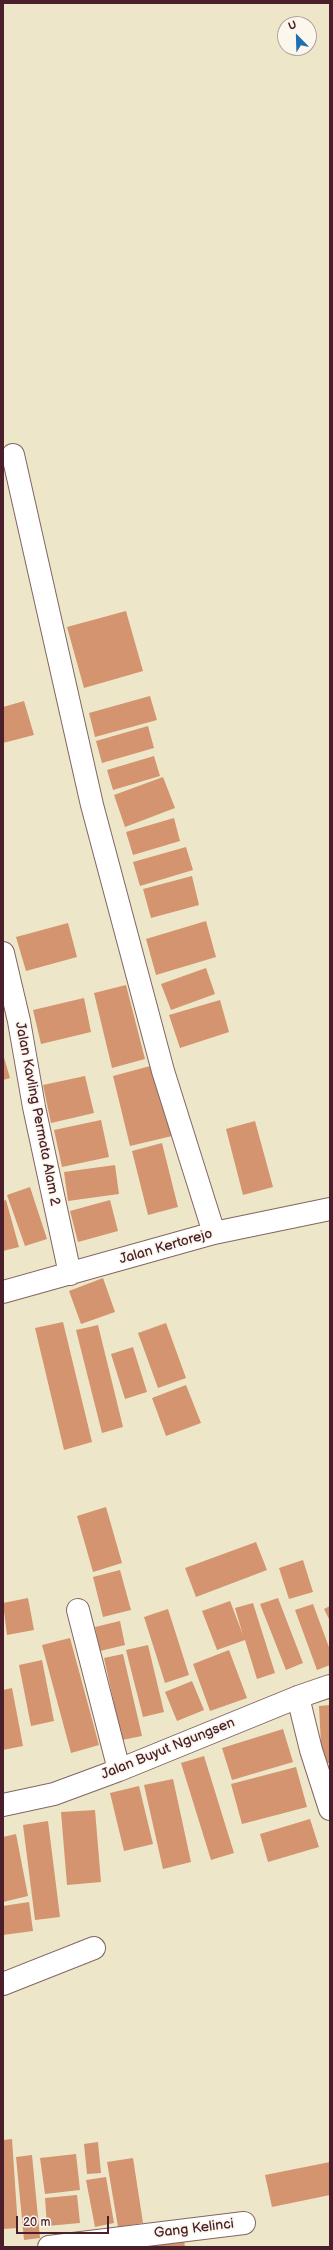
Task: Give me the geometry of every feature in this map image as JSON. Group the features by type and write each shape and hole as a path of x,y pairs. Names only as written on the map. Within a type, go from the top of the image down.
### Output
{"street":[{"path":"13,455 92,805 163,1071 214,1233"},
{"name":"Jalan Kavling Permata Alam 2","path":"3,953 19,1021 34,1107 70,1274"},
{"name":"Jalan Kertorejo","path":"3,1292 214,1233 330,1209"},
{"path":"78,1610 119,1770"},
{"name":"Jalan Buyut Ngungsen","path":"3,1805 54,1794 119,1770 298,1697 330,1686"},
{"path":"298,1697 311,1750 330,1809"},
{"path":"3,1984 94,1948"},
{"name":"Gang Kelinci","path":"49,2247 244,2223"}],"building":[{"path":"126,611 143,671 84,688 67,627"},
{"path":"150,696 157,720 95,737 89,713"},
{"path":"24,701 34,735 3,743 3,707"},
{"path":"148,726 154,748 102,763 96,741"},
{"path":"154,756 160,776 113,790 107,770"},
{"path":"163,777 175,808 125,827 114,795"},
{"path":"174,818 180,841 133,855 126,832"},
{"path":"186,847 193,870 140,886 133,862"},
{"path":"192,876 199,905 151,918 143,889"},
{"path":"206,921 216,957 156,975 146,939"},
{"path":"68,923 77,957 26,971 16,937"},
{"path":"206,968 215,994 171,1010 161,984"},
{"path":"126,985 145,1059 112,1068 94,993"},
{"path":"84,998 91,1032 41,1044 33,1010"},
{"path":"220,1000 229,1032 180,1048 169,1015"},
{"path":"3,1054 10,1078 3,1080"},
{"path":"154,1065 172,1136 130,1146 113,1076"},
{"path":"85,1076 94,1113 51,1123 43,1085"},
{"path":"101,1120 109,1157 62,1167 54,1130"},
{"path":"255,1121 273,1187 243,1195 226,1129"},
{"path":"162,1143 178,1207 148,1215 132,1151"},
{"path":"115,1165 119,1194 68,1201 64,1172"},
{"path":"30,1187 47,1239 25,1246 7,1195"},
{"path":"6,1200 19,1247 3,1251 3,1201"},
{"path":"110,1200 118,1231 78,1242 70,1211"},
{"path":"103,1278 115,1312 81,1324 69,1291"},
{"path":"63,1322 92,1442 64,1450 35,1328"},
{"path":"166,1323 186,1378 158,1388 138,1333"},
{"path":"98,1325 123,1427 102,1433 76,1330"},
{"path":"133,1347 147,1392 125,1399 111,1354"},
{"path":"186,1385 201,1423 166,1436 152,1398"},
{"path":"106,1507 122,1563 93,1572 77,1516"},
{"path":"256,1542 267,1570 196,1597 185,1568"},
{"path":"303,1560 313,1592 289,1599 279,1568"},
{"path":"120,1570 131,1610 103,1617 93,1577"},
{"path":"28,1598 34,1630 7,1635 3,1603"},
{"path":"278,1598 303,1663 286,1670 260,1604"},
{"path":"230,1601 243,1635 235,1608 253,1603 275,1673 257,1679 245,1640 217,1650 202,1611"},
{"path":"313,1604 330,1650 330,1665 317,1670 295,1610"},
{"path":"330,1606 330,1621 324,1609"},
{"path":"168,1609 189,1675 165,1683 144,1617"},
{"path":"120,1621 125,1645 100,1651 95,1627"},
{"path":"70,1638 99,1745 71,1753 42,1645"},
{"path":"148,1645 164,1712 143,1717 126,1650"},
{"path":"229,1650 247,1698 210,1711 193,1664"},
{"path":"123,1654 142,1736 122,1740 104,1658"},
{"path":"42,1660 54,1721 31,1726 19,1665"},
{"path":"192,1681 204,1710 177,1721 165,1692"},
{"path":"12,1688 23,1746 3,1750 3,1690"},
{"path":"330,1705 330,1763 322,1763 319,1706"},
{"path":"283,1729 293,1762 232,1780 222,1748"},
{"path":"204,1756 234,1853 211,1860 181,1763"},
{"path":"296,1767 307,1807 242,1824 231,1784"},
{"path":"173,1779 191,1862 163,1869 144,1785"},
{"path":"139,1786 153,1844 124,1851 110,1793"},
{"path":"95,1810 101,1882 67,1885 61,1812"},
{"path":"310,1819 319,1847 268,1862 260,1834"},
{"path":"48,1821 60,1917 35,1920 23,1825"},
{"path":"16,1834 28,1896 3,1902 3,1837"},
{"path":"29,1902 33,1931 3,1935 3,1906"},
{"path":"12,2139 18,2228 3,2229 3,2140"},
{"path":"98,2142 101,2173 87,2174 84,2144"},
{"path":"76,2154 80,2190 45,2194 40,2158"},
{"path":"32,2155 40,2238 24,2240 16,2157"},
{"path":"133,2158 143,2223 118,2227 107,2162"},
{"path":"330,2162 330,2195 272,2207 265,2175"},
{"path":"106,2177 114,2223 95,2227 86,2180"},
{"path":"77,2195 80,2223 47,2226 45,2198"},
{"path":"183,2234 185,2247 152,2247 151,2237"}]}
